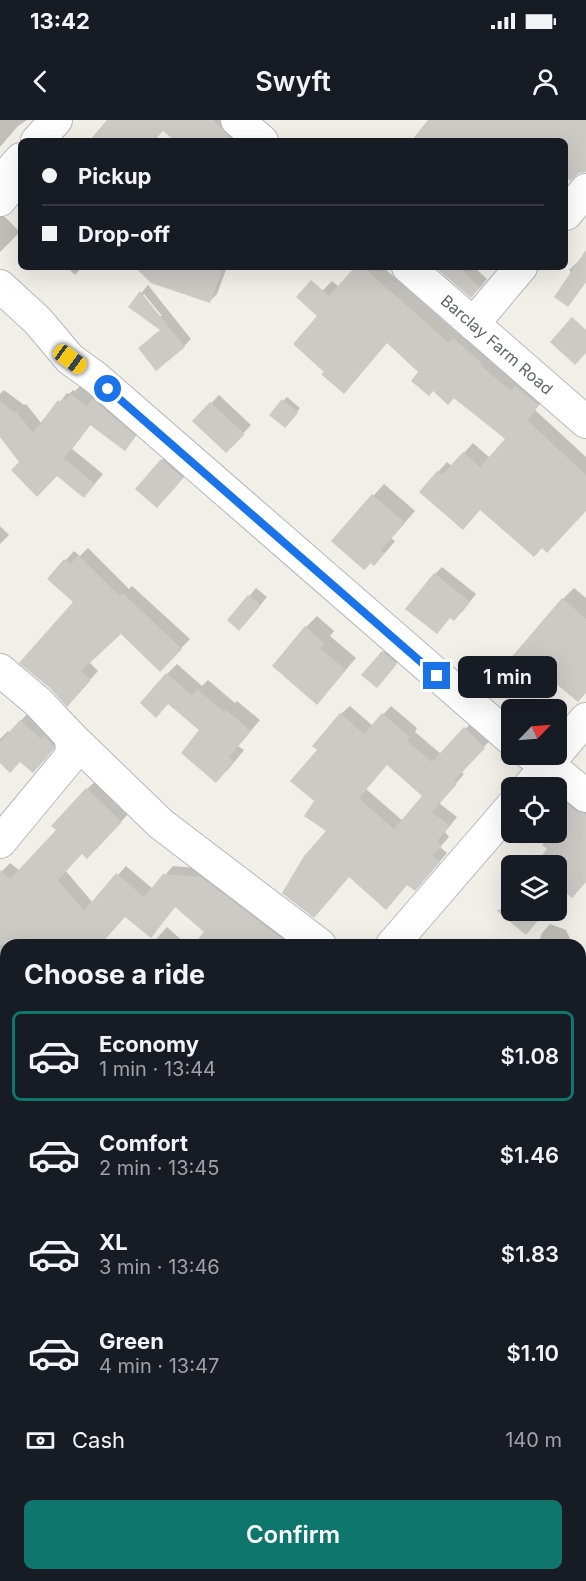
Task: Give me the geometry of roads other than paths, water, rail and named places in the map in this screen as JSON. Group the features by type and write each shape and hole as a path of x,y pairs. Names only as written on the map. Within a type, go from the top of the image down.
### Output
{"street":[{"path":"40,138 56,120"},
{"path":"237,120 258,138"},
{"path":"0,200 14,183 13,168 18,162"},
{"path":"568,212 586,190"},
{"name":"Barclay Farm Road","path":"411,270 586,422"},
{"path":"473,324 518,270"},
{"path":"5,302 38,321 70,359 95,376 149,426 501,730"},
{"path":"0,670 38,702 161,824 312,939"},
{"path":"567,738 586,719"},
{"path":"0,842 72,755 71,737"},
{"path":"556,765 586,796"},
{"path":"397,939 501,819"}]}
